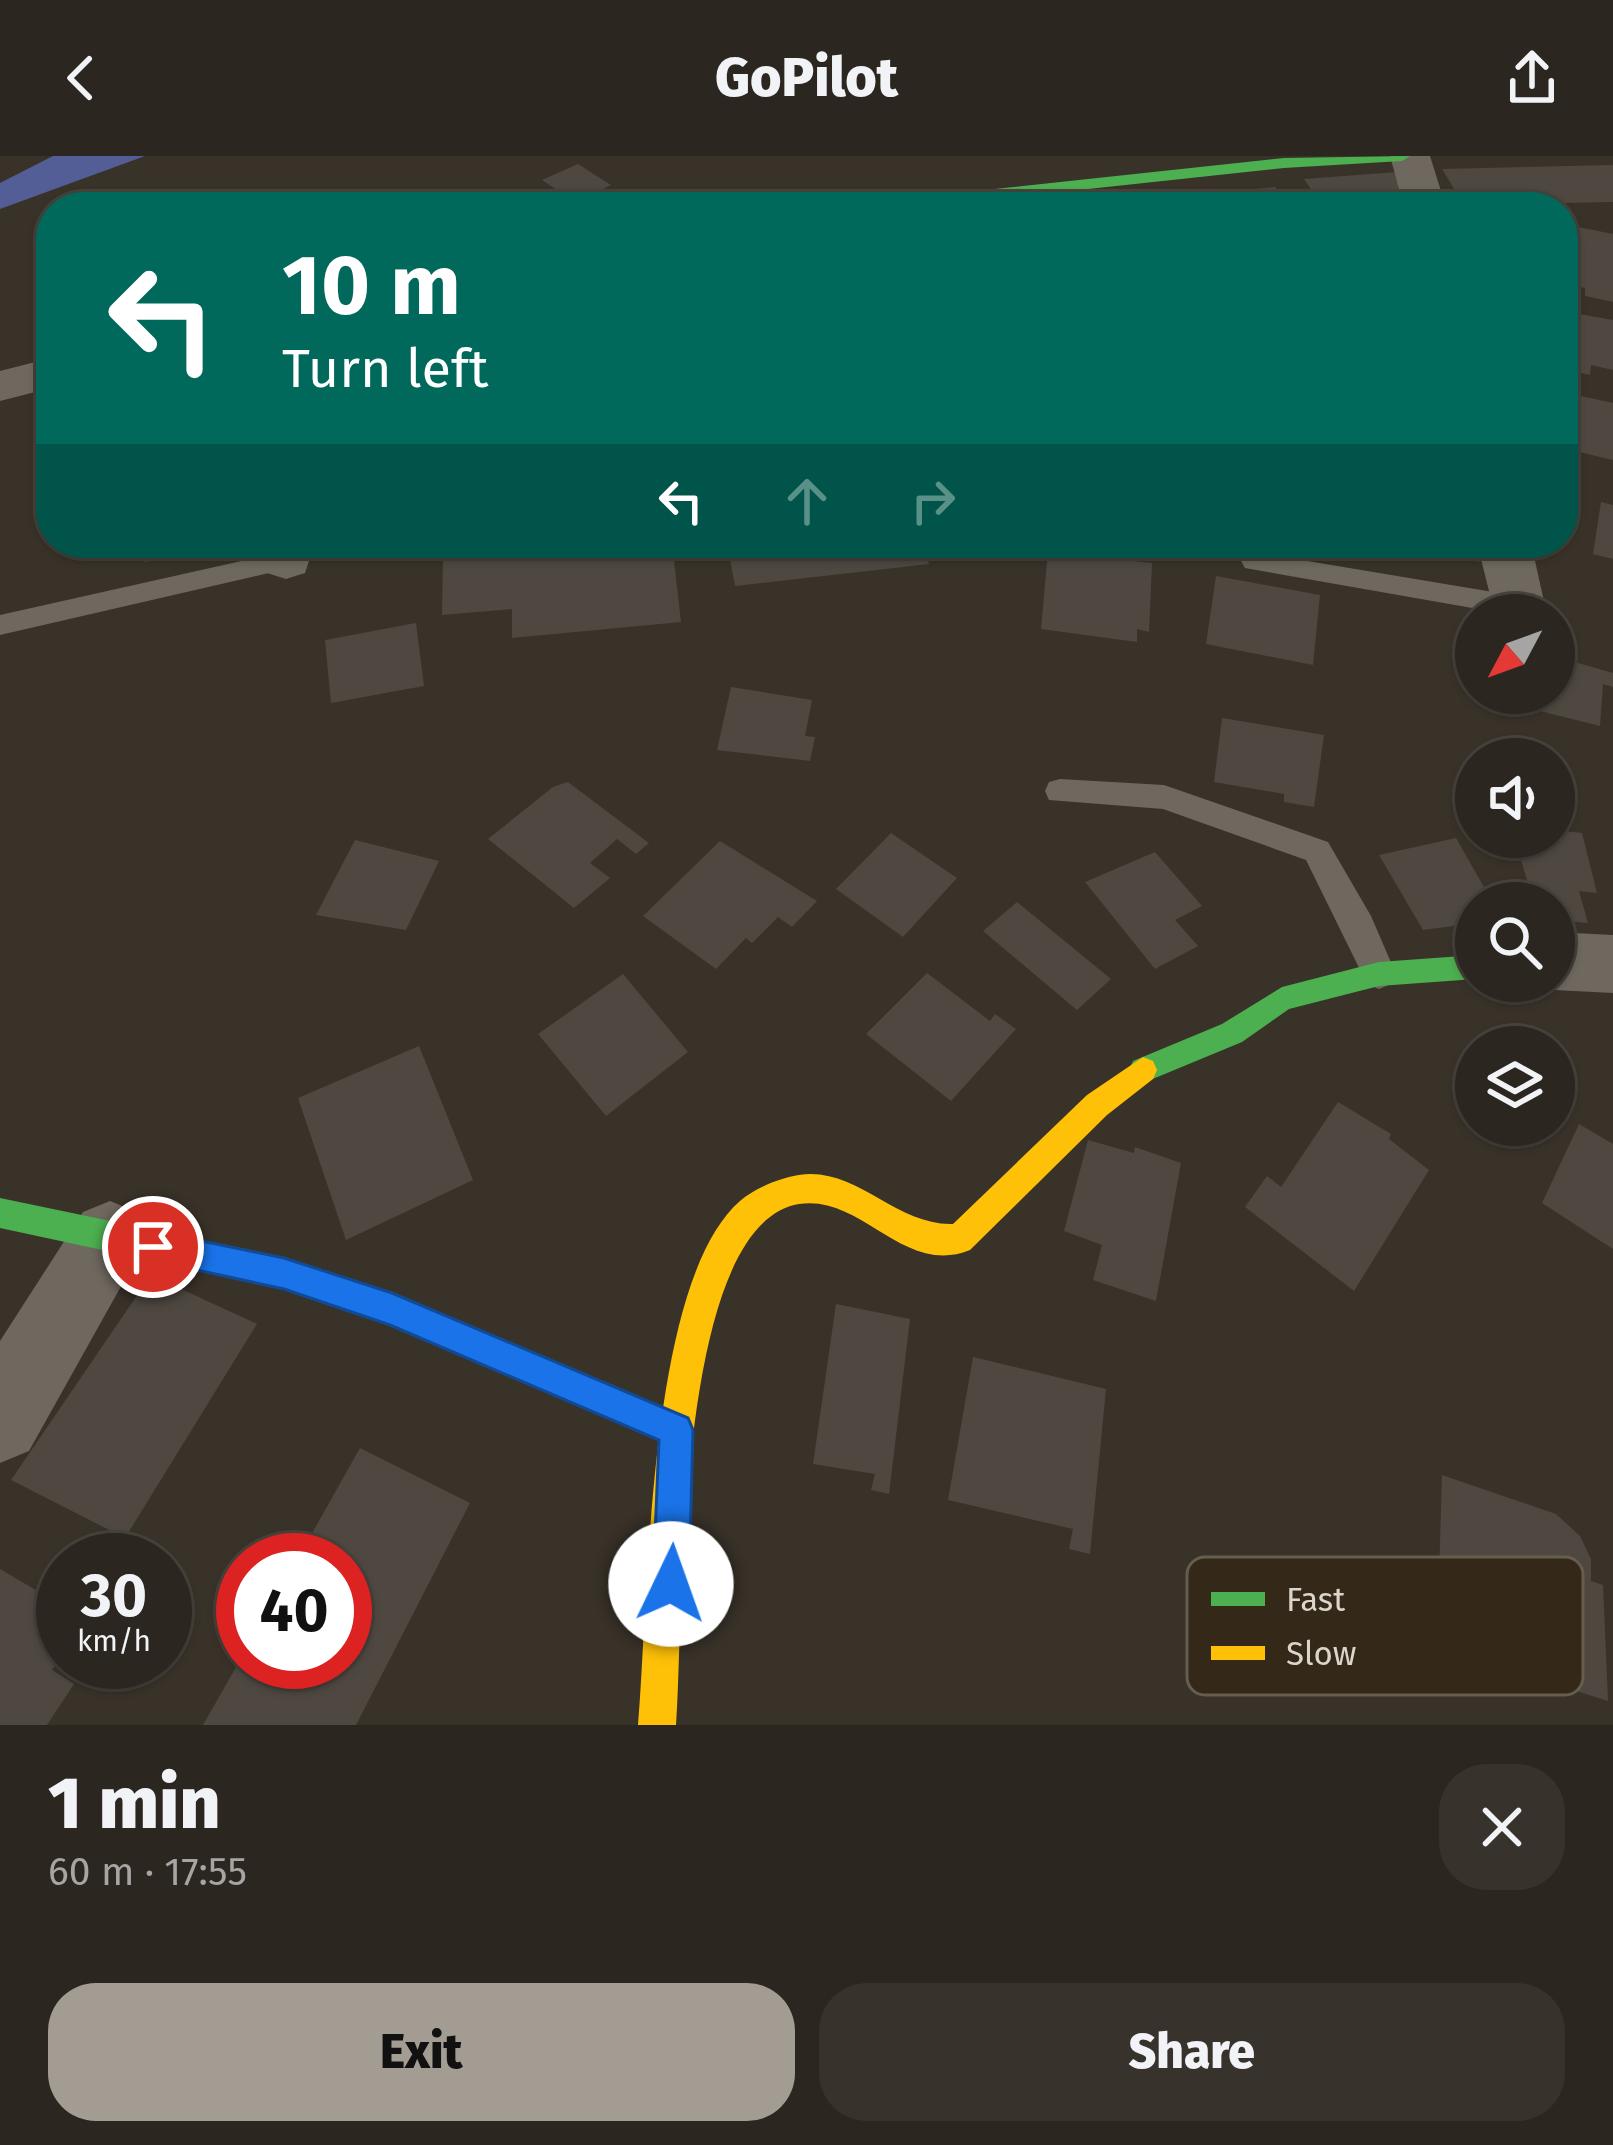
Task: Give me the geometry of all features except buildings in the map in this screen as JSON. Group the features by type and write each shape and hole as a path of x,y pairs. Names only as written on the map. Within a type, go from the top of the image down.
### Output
{"street":[{"path":"1017,192 1406,156 1419,192"},
{"path":"0,386 36,377"},
{"path":"1507,558 1515,594"},
{"path":"1575,962 1613,964"},
{"path":"657,1725 664,1691 674,1548 676,1430 699,1305 738,1222 768,1196 800,1188 840,1197 926,1239 959,1240 1097,1105 1143,1070 1177,1052 1232,1034 1282,999 1378,974 1455,968"},
{"path":"0,1213 284,1274 392,1310 676,1430"},
{"path":"0,1422 44,1340 110,1238"}],"lane":[{"path":"0,625 260,558"},
{"path":"1253,561 1455,595"},
{"path":"1060,791 1164,797 1317,851 1359,926 1378,974"}],"water":[{"path":"53,156 145,156 36,192 0,209 0,183"}],"traffic: fast":[{"path":"1014,192 1284,163 1402,156"},
{"path":"1143,1070 1232,1033 1282,999 1379,974 1455,969"},
{"path":"0,1213 284,1273 392,1309 676,1430"}],"traffic: slow":[{"path":"657,1725 683,1386 697,1319 718,1261 747,1215 777,1197 812,1188 845,1197 922,1238 959,1239 1097,1105 1143,1070"}],"route":[{"path":"153,1247 284,1274 392,1310 676,1430 671,1584"}]}
